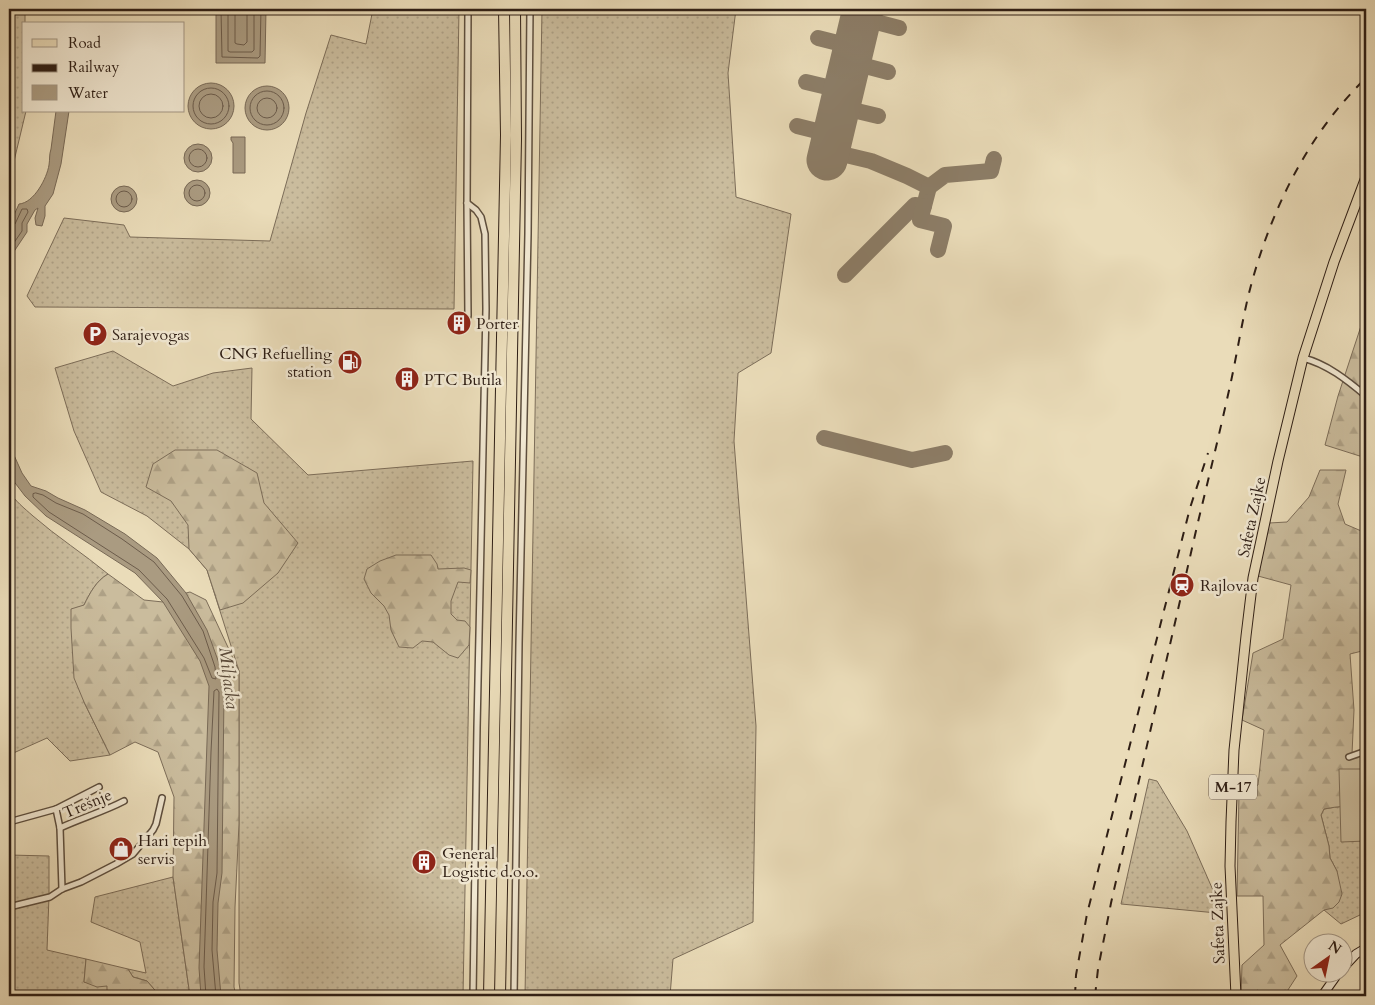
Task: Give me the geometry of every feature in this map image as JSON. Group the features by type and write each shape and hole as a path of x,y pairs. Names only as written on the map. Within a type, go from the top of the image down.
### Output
{"highway":[{"path":"489,996 506,135 504,9"},
{"path":"500,996 516,139 515,9"}],"main road":[{"name":"Safeta Zajke","path":"1236,996 1230,857 1234,750 1253,578 1266,512 1303,358 1334,262 1366,176"}],"street":[{"path":"468,9 468,316"},
{"path":"514,996 519,644 528,244 530,9"},
{"path":"467,203 476,210 483,224 485,234 486,300 473,996"},
{"path":"1303,358 1342,376 1366,396"},
{"path":"1349,757 1366,751"},
{"path":"56,809 98,787"},
{"path":"9,907 50,897 62,889 81,882 133,854 153,830 162,798"},
{"name":"Trešnje","path":"60,828 107,810 124,801"},
{"name":"Trešnje","path":"9,822 56,809 60,828 62,889"},
{"path":"1352,958 1366,948"},
{"path":"1322,996 1332,982"}],"green space":[{"path":"9,9 23,9 25,22 22,22 22,112 26,112 9,182"},
{"path":"373,9 459,9 454,309 35,307 27,296 64,218 124,225 130,237 270,241 306,113 331,35 366,44"},
{"path":"542,9 736,9 728,73 736,197 791,214 771,353 738,373 734,441 756,726 753,922 673,959 670,996 525,996"},
{"path":"1366,318 1366,458 1325,445 1338,396 1362,323"},
{"path":"113,351 173,386 213,373 252,368 251,419 308,475 473,461 463,996 241,996 239,983 239,671 207,570 189,549 147,516 101,492 74,431 55,368"},
{"path":"175,450 217,450 257,473 264,503 298,543 278,573 243,603 220,610 207,570 189,549 188,525 171,501 146,487 153,464"},
{"path":"1320,470 1346,470 1338,504 1345,524 1366,533 1366,591 1363,594 1366,599 1366,650 1350,654 1354,710 1352,754 1366,758 1366,804 1324,809 1321,815 1330,858 1337,871 1342,894 1339,902 1333,908 1324,910 1280,945 1297,976 1284,996 1241,996 1242,965 1264,945 1263,896 1237,896 1239,793 1258,785 1264,730 1242,720 1253,653 1283,639 1291,585 1258,576 1269,523 1287,522 1309,497"},
{"path":"9,491 42,524 108,574 97,584 84,605 84,702 110,755 70,761 47,738 9,755"},
{"path":"396,555 431,555 438,569 464,568 471,570 470,583 458,582 451,601 451,614 457,620 465,621 470,627 469,645 458,658 449,655 433,642 422,641 413,648 399,647 391,630 389,615 384,606 371,593 364,579 367,569 380,561"},
{"path":"108,574 144,600 163,602 174,596 190,592 206,600 239,671 239,824 234,987 236,996 190,996 173,877 174,797 158,752 135,742 110,755 74,678 71,609 84,605 97,584"},
{"path":"1339,769 1366,769 1366,841 1341,842"},
{"path":"1149,779 1157,781 1187,831 1216,897 1217,913 1121,904"},
{"path":"1366,804 1366,919 1362,914 1341,924 1324,910 1337,871 1330,858 1321,815 1324,809"},
{"path":"9,855 49,856 47,950 86,959 84,982 108,986 107,996 9,996"},
{"path":"173,877 190,996 160,996 147,981 133,977 128,969 146,973 140,942 91,922 95,897"},
{"path":"86,959 128,969 133,977 147,981 160,996 107,996 107,986 97,987 84,982"}],"water":[{"path":"216,9 266,9 265,63 216,63"},
{"path":"216,83 228,89 233,97 233,115 228,123 220,128 206,129 194,123 189,115 188,101 194,89 202,84"},
{"path":"267,86 279,90 285,96 289,108 285,120 279,126 267,130 255,126 249,120 245,108 249,96 255,90"},
{"path":"56,112 69,112 61,164 53,194 45,206 42,226 36,225 35,218 38,208 27,224 27,232 9,259 9,226 19,204 25,203 35,195 43,183 48,170"},
{"path":"231,137 245,137 245,173 233,173 233,143"},
{"path":"198,144 208,148 212,158 208,168 198,172 188,168 184,158 188,148"},
{"path":"197,180 206,184 210,193 206,202 197,206 188,202 184,193 188,184"},
{"path":"124,186 134,189 137,199 134,209 124,212 114,209 111,199 114,189"},
{"path":"9,444 22,473 31,486 46,491 85,510 125,534 157,558 186,593 207,630 220,666 224,691 222,873 218,903 217,950 221,996 201,996 199,968 209,686 200,661 163,602 135,573 46,516 25,496 9,475"}],"taxiway":[{"path":"861,18 899,28"},
{"path":"818,38 854,47"},
{"path":"850,62 888,72"},
{"path":"806,82 844,91"},
{"path":"840,107 878,116"},
{"path":"797,126 833,135"},
{"path":"829,151 871,161 929,187 924,206 915,205 845,275"},
{"path":"929,187 945,175 991,171 994,159"},
{"path":"924,206 920,220 944,226 938,250"},
{"path":"824,438 912,460 945,453"}],"runway":[{"path":"827,160 863,9"}],"railway":[{"path":"1095,996 1098,969 1111,903 1253,278 1272,223 1296,170 1328,122 1366,78"},
{"path":"1075,996 1076,975 1087,914 1190,508 1208,453"}],"place":[{"name":"Porter","path":"459,323"},
{"name":"Sarajevogas","path":"95,334"},
{"name":"CNG Refuelling station","path":"350,362"},
{"name":"PTC Butila","path":"407,379"},
{"name":"Rajlovac","path":"1182,585"},
{"name":"Hari tepih servis","path":"121,849"},
{"name":"General Logistic d.o.o.","path":"424,862"}],"water label":[{"name":"Miljacka","path":"229,678"}]}
